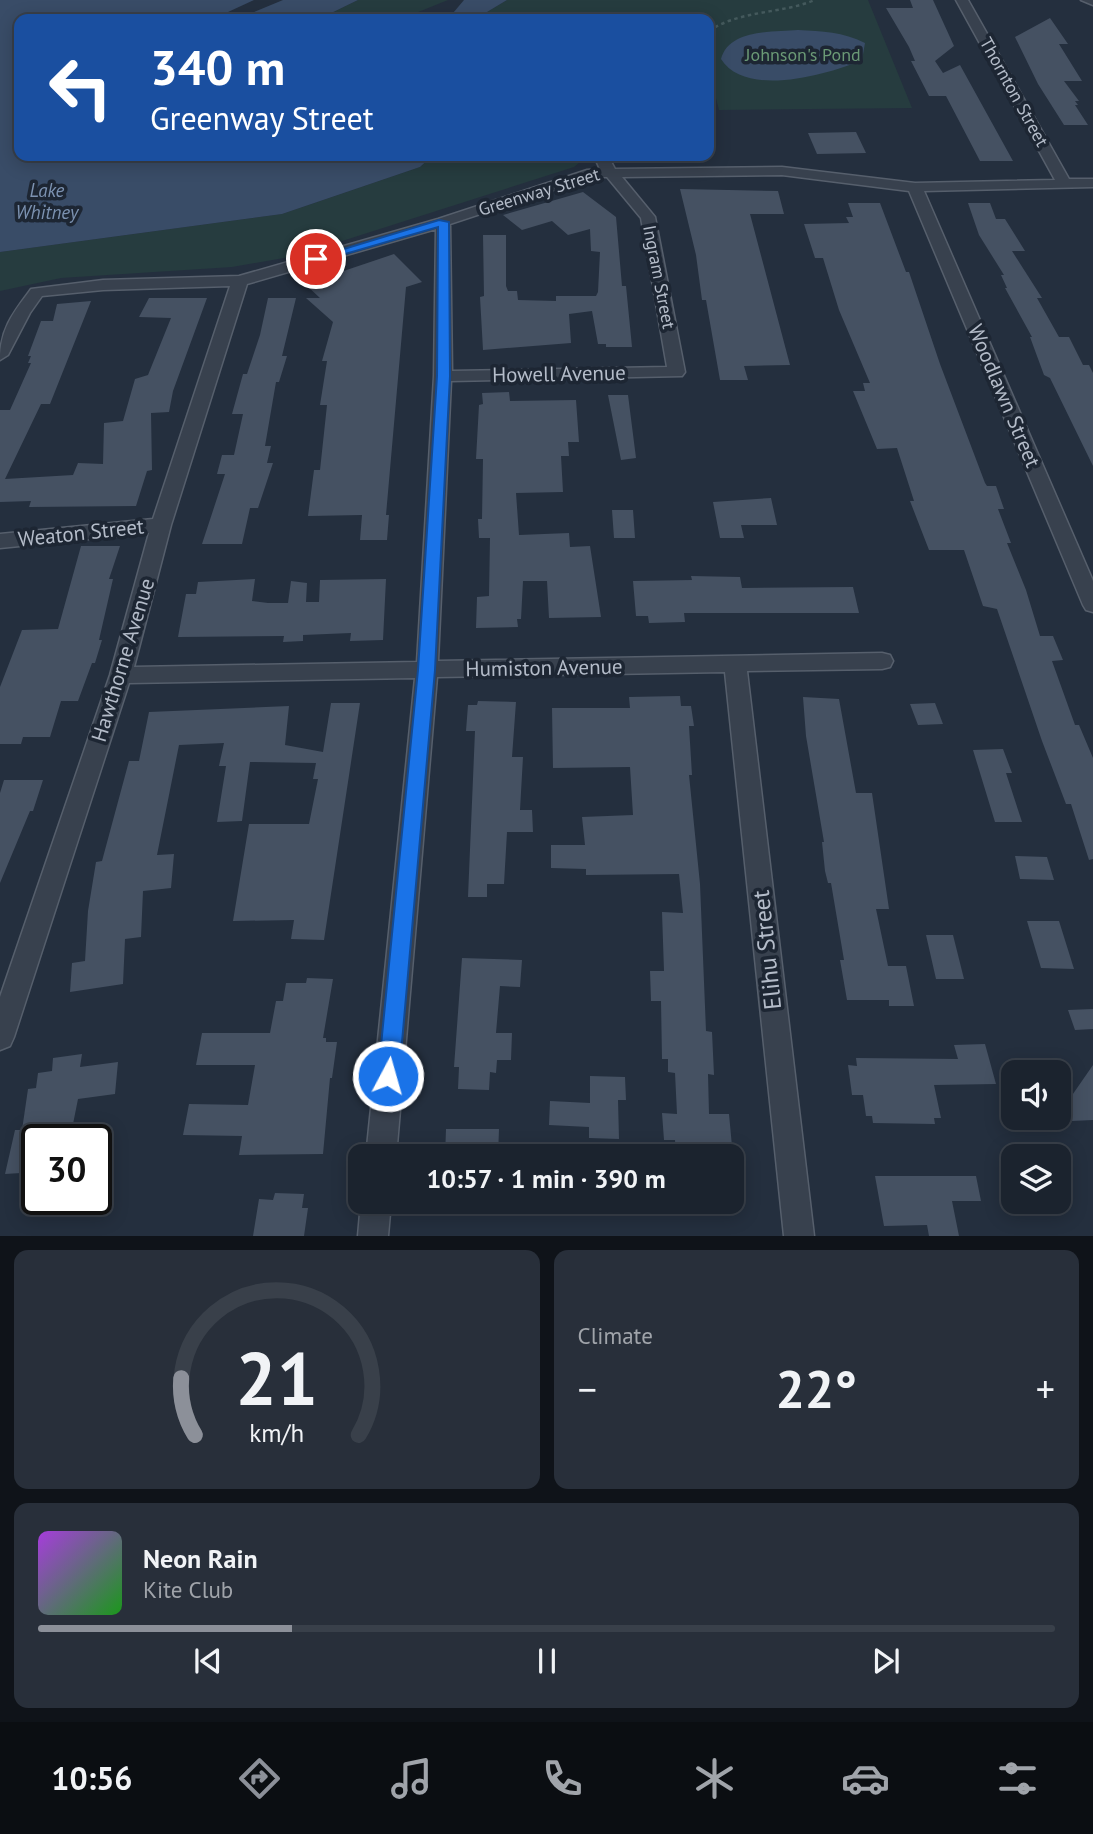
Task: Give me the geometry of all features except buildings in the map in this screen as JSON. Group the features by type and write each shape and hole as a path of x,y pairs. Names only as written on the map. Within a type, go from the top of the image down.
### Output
{"street":[{"name":"Thornton Street","path":"962,0 1065,184"},
{"path":"1087,0 1093,2"},
{"name":"Ingram Street","path":"604,161 648,217 676,372"},
{"name":"Greenway Street","path":"0,355 22,312 37,292 103,285 240,281 443,222 592,173 782,171 915,187 1093,183"},
{"name":"Woodlawn Street","path":"915,187 1093,605"},
{"path":"382,1144 427,670 443,376 443,222"},
{"name":"Hawthorne Avenue","path":"0,1037 121,675 161,526 240,281"},
{"name":"Howell Avenue","path":"443,376 676,372"},
{"name":"Weaton Street","path":"0,541 161,526"},
{"name":"Humiston Avenue","path":"121,675 882,661"},
{"name":"Elihu Street","path":"735,664 799,1236"},
{"path":"373,1236 375,1214"}],"path":[{"path":"714,29 724,21 779,11 815,0"}],"green space":[{"path":"358,0 448,0 413,14 329,14"},
{"name":"Johnson's Pond","path":"507,0 868,0 912,108 719,110 714,90 714,14 486,14"},
{"path":"427,161 581,161 574,167 295,256 232,267 61,278 0,291 0,252 282,214 420,167"}],"water":[{"name":"Lake Whitney","path":"0,0 254,0 228,12 241,14 14,14 14,161 427,161 420,167 282,214 0,252"},
{"name":"Lake Whitney","path":"283,0 358,0 329,14 249,14"},
{"path":"464,0 507,0 486,14 452,14"},
{"name":"Johnson's Pond","path":"798,30 840,34 857,39 865,43 862,60 808,77 767,80 748,78 733,71 721,59 726,49 742,37 764,32"}],"route":[{"path":"316,259 443,222 443,376 427,670 388,1076"}]}
